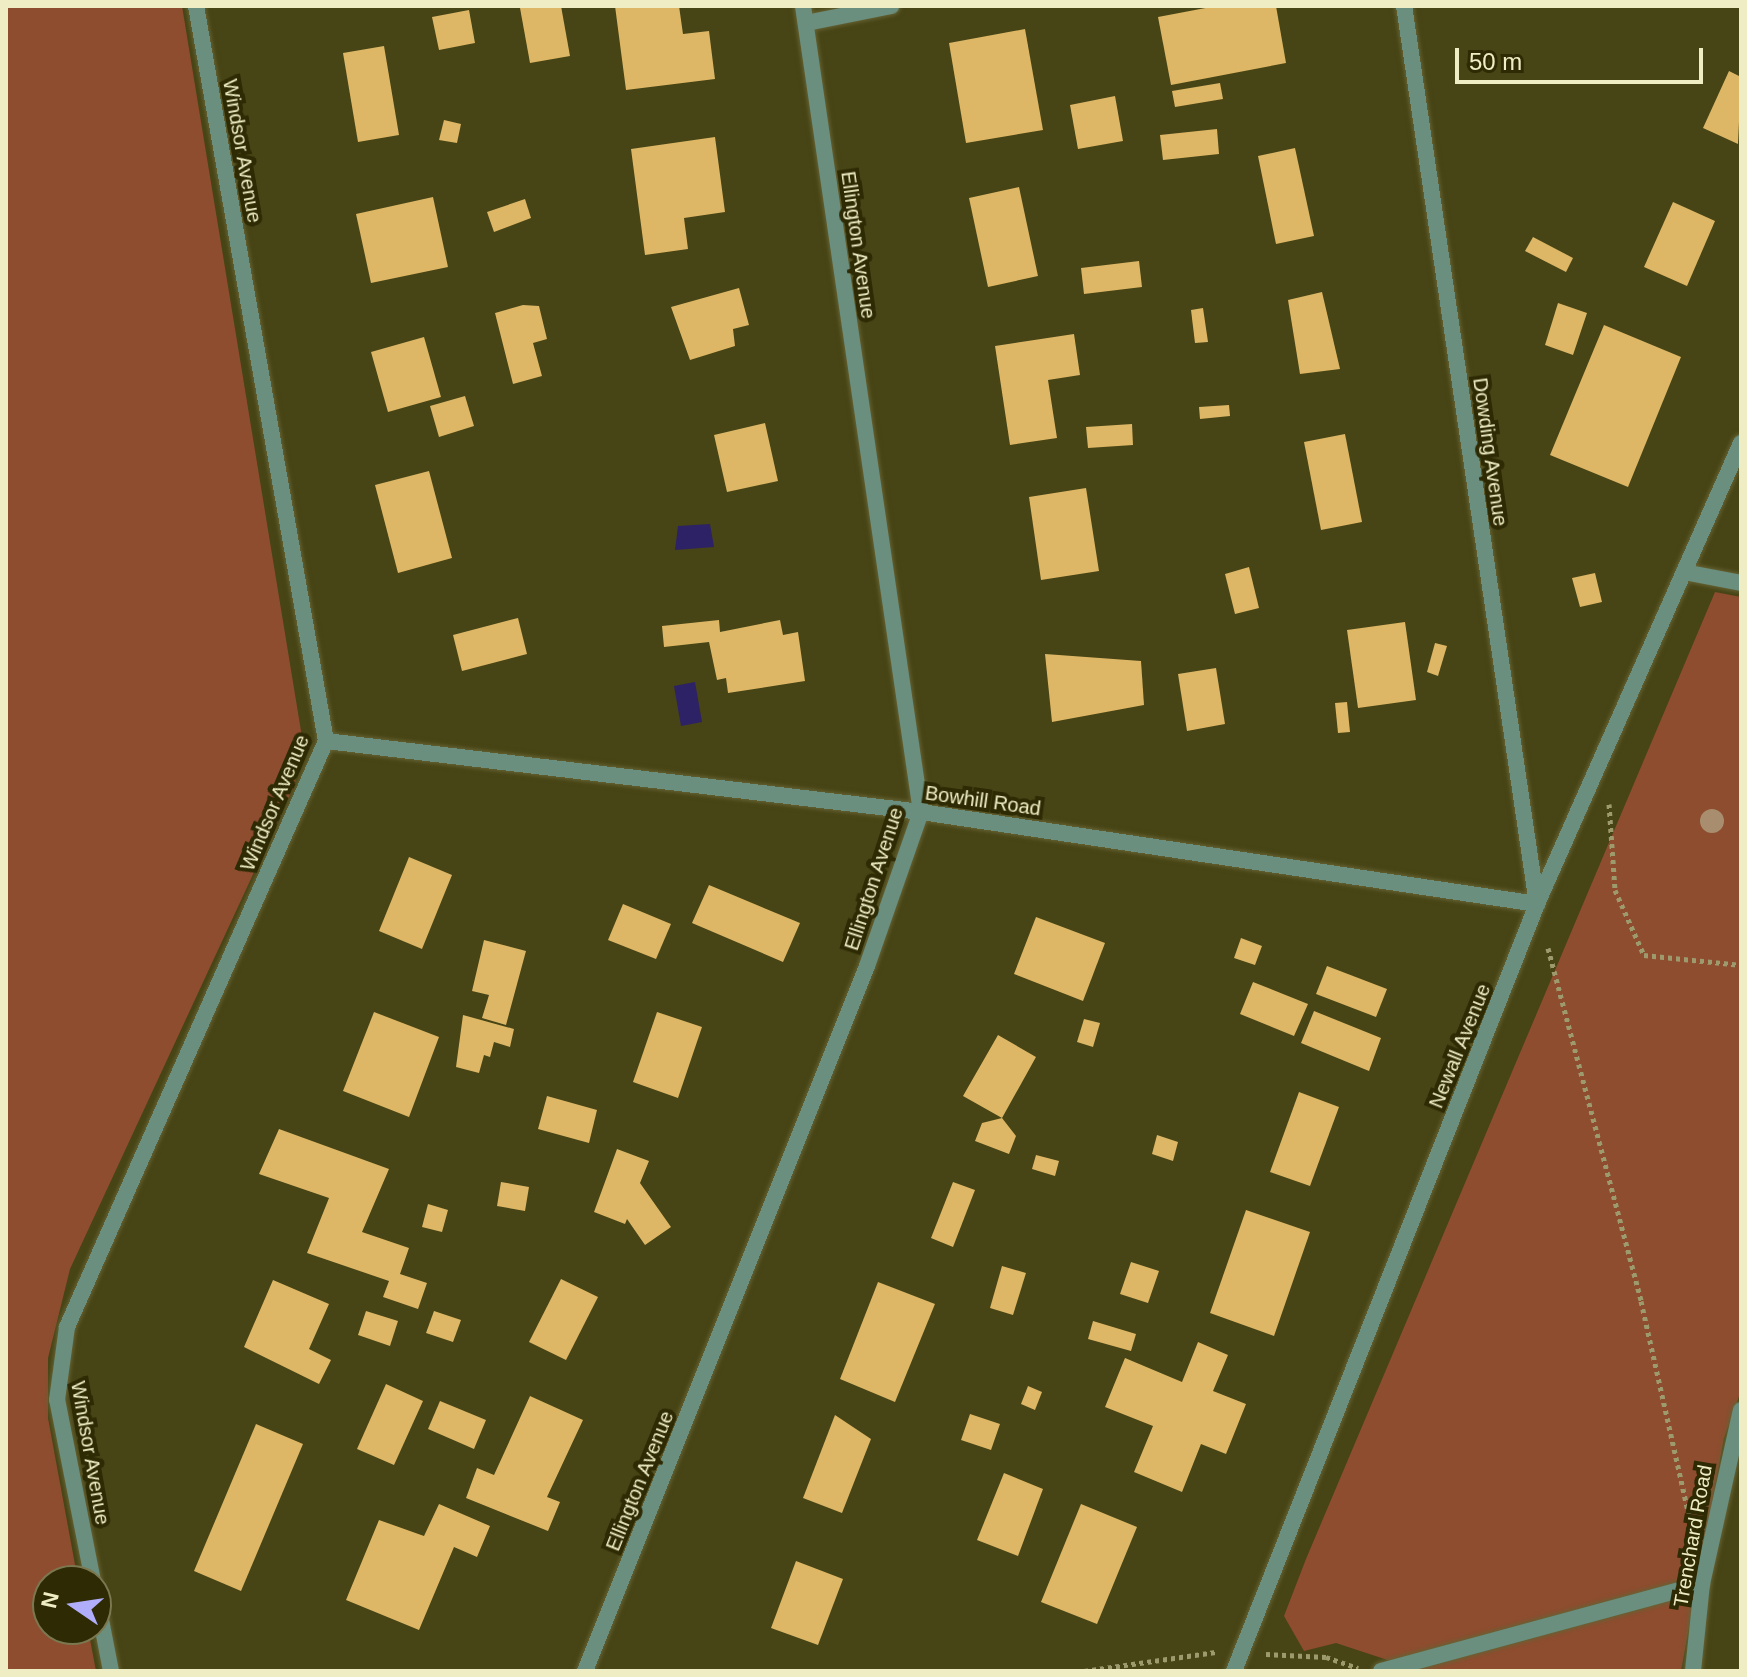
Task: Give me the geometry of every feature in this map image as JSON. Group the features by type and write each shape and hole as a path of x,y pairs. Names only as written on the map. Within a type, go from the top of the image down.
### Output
{"street":[{"name":"Windsor Avenue","path":"90,1565 57,1400 67,1327 326,741 196,6"},
{"path":"804,14 891,6"},
{"name":"Dowding Avenue","path":"1404,6 1537,904"},
{"name":"Ellington Avenue","path":"585,1671 867,966 921,812 804,14"},
{"name":"Newall Avenue","path":"1234,1671 1537,904 1741,443"},
{"path":"1684,572 1741,583"},
{"name":"Bowhill Road","path":"326,741 921,812 1537,904"},
{"name":"Trenchard Road","path":"1693,1671 1702,1584 1741,1410"},
{"path":"1381,1671 1702,1584"},
{"path":"106,1645 111,1671"}],"path":[{"path":"1608,798 1615,890 1644,955 1741,965"},
{"path":"1537,904 1641,1301 1689,1534"}],"shaded area":[{"path":"6,6 182,6 302,737 295,784 70,1269 48,1358 48,1418 75,1565 32,1565 32,1645 91,1645 96,1671 6,1671"},
{"path":"710,524 714,547 675,550 678,526"},
{"path":"1715,592 1741,597 1741,1391 1724,1438 1681,1671 1421,1671 1336,1643 1304,1651 1284,1616 1306,1559"},
{"path":"695,682 702,722 681,726 674,686"}],"building":[{"path":"561,6 570,56 530,63 520,8"},
{"path":"615,6 679,6 683,34 709,31 715,79 626,90"},
{"path":"1216,6 1276,6 1286,63 1171,85 1158,17"},
{"path":"469,10 475,43 439,50 432,17"},
{"path":"1025,29 1043,130 966,143 949,43"},
{"path":"384,46 399,135 358,142 343,53"},
{"path":"1729,71 1741,77 1738,144 1703,128"},
{"path":"1220,83 1223,99 1175,107 1172,91"},
{"path":"1115,96 1123,141 1078,149 1070,105"},
{"path":"444,120 461,124 457,143 439,140"},
{"path":"1217,129 1219,154 1163,160 1160,135"},
{"path":"715,137 725,212 684,218 688,249 645,255 631,149"},
{"path":"1295,148 1314,236 1276,244 1258,156"},
{"path":"1019,187 1038,276 988,287 969,198"},
{"path":"433,197 448,267 371,283 356,214"},
{"path":"525,199 531,218 494,232 487,212"},
{"path":"1673,202 1715,221 1687,286 1644,267"},
{"path":"1533,237 1573,258 1566,272 1525,251"},
{"path":"1139,261 1142,287 1084,294 1081,268"},
{"path":"739,288 749,325 733,329 735,346 690,360 671,307"},
{"path":"1322,292 1340,369 1300,374 1288,300"},
{"path":"1558,303 1587,313 1573,355 1545,345"},
{"path":"523,305 539,306 547,339 533,343 542,376 513,384 495,313"},
{"path":"1203,308 1208,342 1195,343 1191,310"},
{"path":"1604,325 1681,357 1628,487 1550,455"},
{"path":"1074,334 1080,375 1048,380 1057,438 1010,445 995,346"},
{"path":"424,337 441,397 388,412 371,352"},
{"path":"465,396 474,426 439,437 430,406"},
{"path":"1229,405 1230,416 1200,419 1199,407"},
{"path":"765,423 778,481 727,492 714,435"},
{"path":"1132,424 1133,445 1088,448 1086,427"},
{"path":"1345,434 1362,522 1321,530 1304,442"},
{"path":"429,471 452,558 398,573 375,485"},
{"path":"1086,488 1099,571 1041,580 1029,497"},
{"path":"1249,567 1259,608 1235,614 1225,574"},
{"path":"1595,573 1602,602 1580,607 1572,578"},
{"path":"518,618 527,654 462,671 453,635"},
{"path":"719,620 720,632 780,620 783,635 798,632 805,681 728,693 726,678 717,680 709,642 664,647 662,626"},
{"path":"1405,622 1416,700 1358,708 1347,630"},
{"path":"1435,643 1447,646 1438,676 1427,672"},
{"path":"1045,654 1141,661 1144,705 1052,722"},
{"path":"1216,668 1225,724 1187,731 1178,674"},
{"path":"1347,702 1350,732 1338,733 1335,703"},
{"path":"409,857 452,875 422,949 379,931"},
{"path":"709,885 800,923 783,962 692,923"},
{"path":"623,904 671,924 656,959 608,940"},
{"path":"1036,917 1105,943 1083,1001 1014,974"},
{"path":"1241,938 1262,946 1255,965 1234,958"},
{"path":"484,940 526,951 506,1025 482,1018 489,995 472,991"},
{"path":"1327,966 1387,989 1376,1017 1316,994"},
{"path":"1253,982 1308,1004 1294,1036 1240,1014"},
{"path":"1314,1011 1381,1038 1369,1071 1301,1043"},
{"path":"374,1012 439,1037 409,1117 343,1091"},
{"path":"657,1012 702,1027 678,1098 633,1082"},
{"path":"463,1015 514,1029 510,1047 494,1042 490,1057 484,1055 479,1073 456,1067"},
{"path":"1084,1019 1100,1023 1093,1047 1077,1042"},
{"path":"998,1035 1036,1057 1002,1118 963,1096"},
{"path":"1299,1092 1339,1107 1310,1186 1270,1172"},
{"path":"547,1096 597,1110 589,1143 538,1129"},
{"path":"1002,1118 1016,1136 1009,1154 975,1141 982,1123"},
{"path":"279,1129 389,1169 362,1232 409,1248 400,1274 427,1283 418,1309 383,1297 389,1281 307,1253 329,1198 259,1174"},
{"path":"1157,1135 1178,1142 1173,1161 1152,1154"},
{"path":"617,1149 649,1161 640,1183 671,1227 645,1245 627,1219 625,1224 594,1212"},
{"path":"1036,1155 1059,1161 1055,1176 1032,1169"},
{"path":"501,1182 529,1187 525,1211 497,1206"},
{"path":"953,1182 975,1190 953,1247 931,1238"},
{"path":"428,1204 448,1210 442,1232 422,1227"},
{"path":"1246,1210 1310,1232 1274,1336 1210,1313"},
{"path":"1131,1262 1159,1271 1148,1303 1120,1294"},
{"path":"1002,1266 1026,1273 1013,1315 990,1308"},
{"path":"561,1279 598,1297 566,1360 529,1342"},
{"path":"273,1280 329,1304 309,1349 331,1360 319,1384 244,1347"},
{"path":"878,1282 935,1304 895,1402 840,1379"},
{"path":"366,1311 398,1321 390,1346 358,1335"},
{"path":"434,1311 461,1320 453,1342 426,1333"},
{"path":"1093,1321 1136,1334 1131,1351 1088,1339"},
{"path":"1198,1342 1228,1355 1213,1391 1246,1404 1226,1454 1201,1444 1182,1492 1134,1472 1153,1426 1105,1407 1125,1358 1182,1382"},
{"path":"386,1384 423,1401 394,1465 357,1449"},
{"path":"1028,1386 1042,1392 1035,1410 1021,1404"},
{"path":"530,1396 583,1420 547,1497 560,1502 548,1531 466,1498 477,1468 494,1475"},
{"path":"440,1401 486,1420 474,1449 428,1429"},
{"path":"970,1414 1000,1424 991,1450 961,1440"},
{"path":"835,1415 871,1439 842,1513 803,1498"},
{"path":"256,1424 303,1444 241,1591 194,1571"},
{"path":"1004,1473 1043,1489 1018,1556 977,1540"},
{"path":"439,1504 490,1526 477,1557 454,1547 419,1630 346,1600 379,1520 424,1536"},
{"path":"1081,1504 1137,1527 1097,1624 1041,1602"},
{"path":"796,1561 843,1579 818,1645 771,1628"}]}
